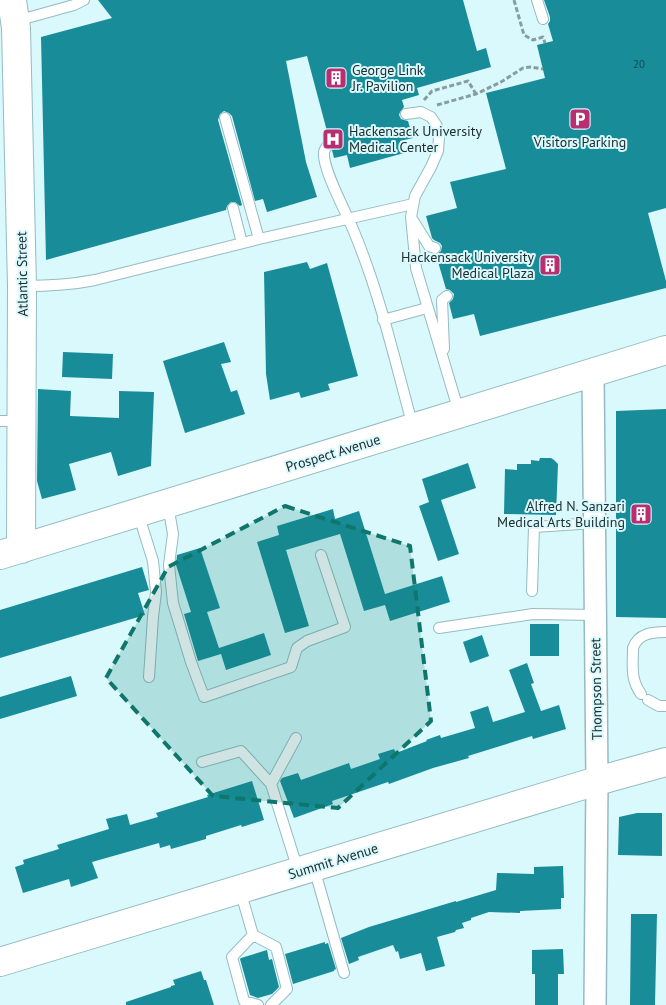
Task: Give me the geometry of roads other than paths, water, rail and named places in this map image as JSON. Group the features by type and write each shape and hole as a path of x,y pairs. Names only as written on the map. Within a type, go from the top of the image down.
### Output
{"street":[{"name":"Atlantic Street","path":"11,552 11,421 22,286 16,28 13,11"},
{"name":"Prospect Avenue","path":"11,552 593,372 662,355"},
{"name":"Thompson Street","path":"593,372 597,781 595,1005"},
{"name":"Summit Avenue","path":"0,962 597,781 666,762"}],"lane":[{"path":"13,11 60,4 74,5 84,0"},
{"path":"537,0 542,19"},
{"path":"406,114 421,112 431,117 437,126 440,137 438,152 415,196 410,217 416,268 460,414"},
{"path":"225,118 259,239"},
{"path":"330,142 324,150 324,159 359,243 372,280 413,428"},
{"path":"22,286 54,286 81,283 242,243 413,204"},
{"path":"233,208 242,243"},
{"path":"410,217 428,246 435,248"},
{"path":"445,365 442,300 447,296"},
{"path":"383,320 427,308"},
{"path":"168,504 173,534 169,565 173,604 204,697 291,668 297,648 306,641 345,627 321,555"},
{"path":"138,513 153,561 156,592 149,677"},
{"path":"532,592 534,527 595,523"},
{"path":"440,628 533,614 596,615"},
{"path":"666,632 648,634 638,639 634,643 633,648 633,677 635,683 644,697 659,706 666,706"},
{"path":"271,784 296,738"},
{"path":"202,762 241,751 271,784 306,869 344,973"},
{"path":"240,889 253,935 276,947 288,990 271,1005"},
{"path":"253,935 232,957 244,1001 258,1005"}],"place":[{"name":"George Link Jr. Pavilion","path":"336,78"},
{"name":"Visitors Parking","path":"580,119"},
{"name":"Hackensack University Medical Center","path":"333,139"},
{"name":"Hackensack University Medical Plaza","path":"550,265"},
{"name":"Alfred N. Sanzari Medical Arts Building","path":"641,514"}]}
